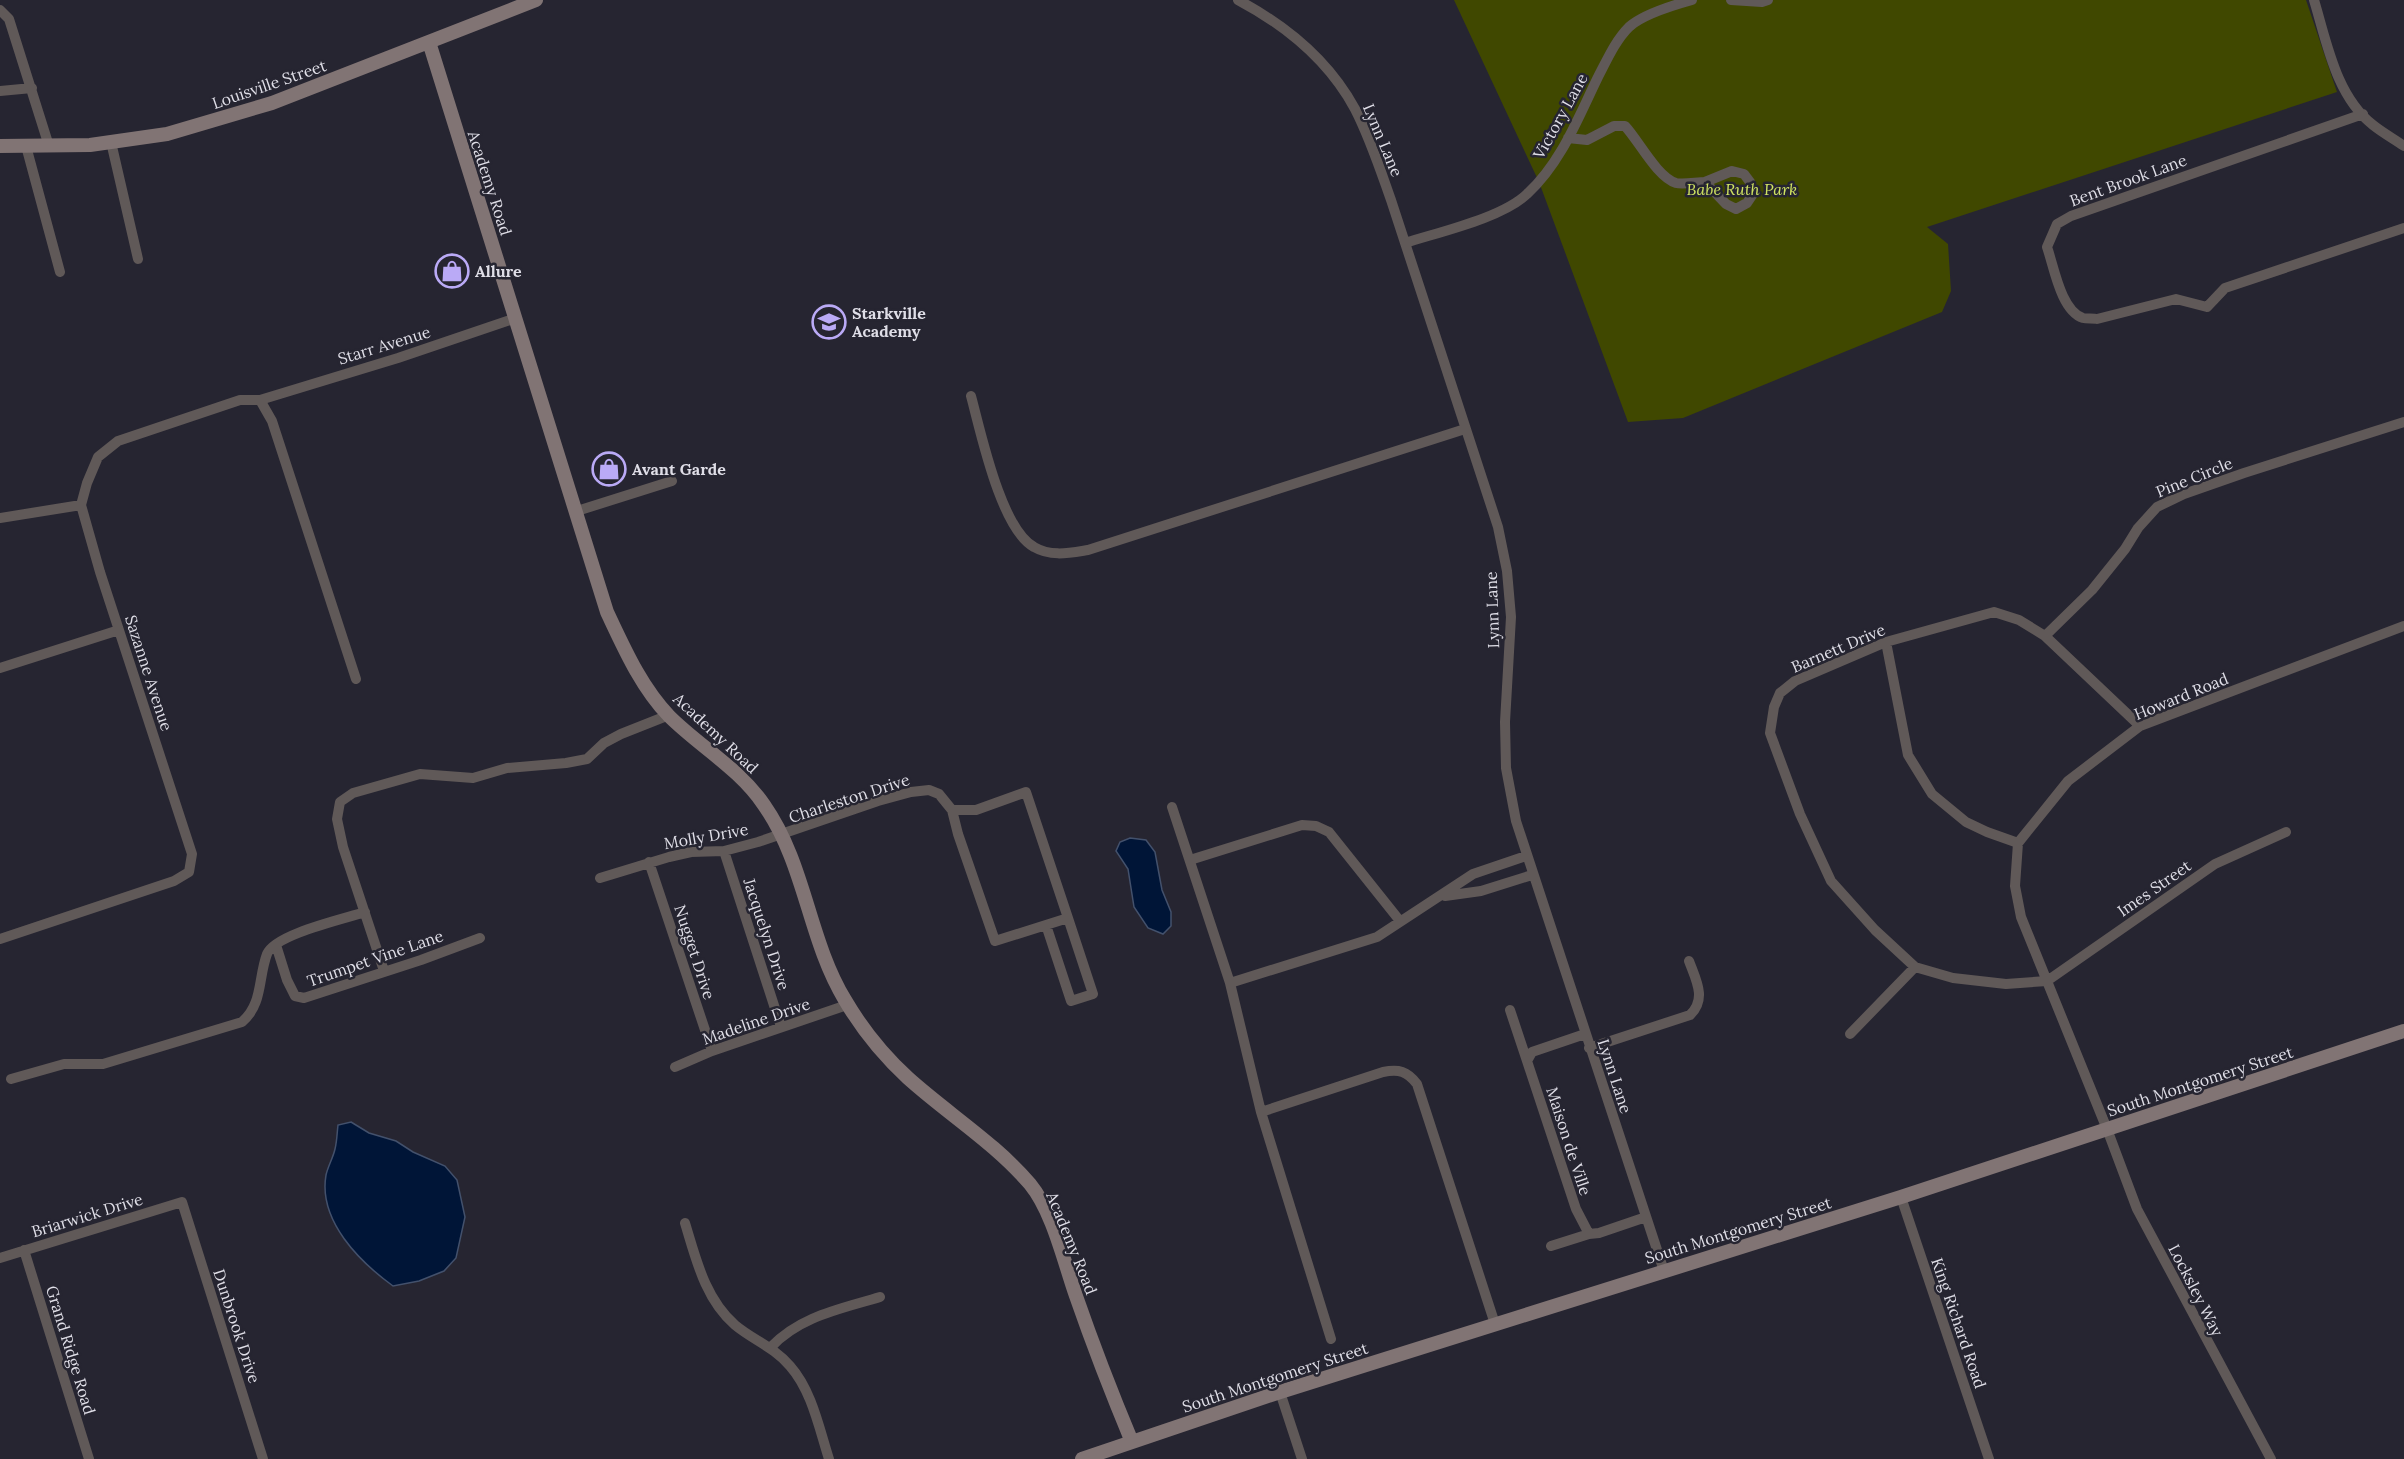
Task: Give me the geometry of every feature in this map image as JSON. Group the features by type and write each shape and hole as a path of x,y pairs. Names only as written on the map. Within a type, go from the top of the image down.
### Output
{"street":[{"name":"Louisville Street","path":"0,146 90,145 167,134 272,103 536,0"},
{"name":"Lynn Lane","path":"1238,0 1262,13 1295,36 1327,70 1354,108 1374,150 1498,527 1507,570 1510,617 1505,722 1506,768 1516,821 1664,1271"},
{"name":"Victory Lane","path":"1405,243 1502,210 1526,196 1545,174 1568,138 1617,42 1631,25 1670,6 1692,0"},
{"path":"1731,0 1755,2 1768,0"},
{"path":"2314,0 2338,79 2349,99 2371,124 2404,146"},
{"path":"0,10 9,19 49,146"},
{"name":"Academy Road","path":"429,42 607,612 646,688 669,716 725,762 756,793 783,835 798,873 820,946 847,1005 874,1044 914,1083 1004,1158 1031,1186 1046,1213 1132,1442"},
{"path":"0,91 32,88"},
{"name":"Bent Brook Lane","path":"2362,114 2198,170 2071,216 2057,224 2047,247 2064,298 2072,312 2084,318 2097,318 2176,299 2207,307 2225,288 2404,228"},
{"path":"1568,138 1587,140 1614,126 1625,126 1658,169 1676,183 1705,182"},
{"path":"111,142 138,259"},
{"path":"26,146 60,272"},
{"name":"Starr Avenue","path":"260,400 398,358 516,318"},
{"path":"971,396 1001,499 1011,522 1023,540 1035,549 1053,554 1088,550 1465,429"},
{"path":"0,518 81,505 98,457 118,441 240,400 260,400 272,421 356,679"},
{"name":"Pine Circle","path":"2045,636 2092,590 2125,549 2138,528 2157,507 2184,494 2244,472 2404,422"},
{"path":"577,511 672,481"},
{"name":"Sazanne Avenue","path":"0,939 174,881 189,872 192,855 81,505"},
{"name":"Barnett Drive","path":"2047,981 2006,984 1953,978 1915,967 1875,930 1831,881 1800,814 1770,734 1774,707 1780,693 1796,681 1886,642 1994,612 2019,620 2045,636 2140,726"},
{"name":"Howard Road","path":"2018,843 2068,782 2140,726 2404,626"},
{"path":"0,668 119,630"},
{"path":"1886,642 1908,755 1932,794 1966,822 2018,843 2015,886 2021,917 2107,1129"},
{"path":"384,971 343,847 337,819 340,802 352,793 420,774 473,778 507,768 587,759 604,743 621,734 669,716"},
{"name":"Charleston Drive","path":"783,835 910,792 929,790 939,794 952,810"},
{"path":"1046,925 1071,1001 1093,994 1068,918 1026,792 976,810 952,810 995,941 1068,918"},
{"path":"1172,807 1230,983 1262,1112 1331,1339"},
{"path":"1190,860 1302,825 1316,826 1329,832 1400,921"},
{"name":"Imes Street","path":"2047,981 2215,864 2286,832"},
{"name":"Molly Drive","path":"600,878 649,862 691,852 724,851 783,835"},
{"name":"Jacquelyn Drive","path":"724,851 781,1027"},
{"path":"1230,983 1377,937 1442,897 1473,874 1526,856"},
{"name":"Nugget Drive","path":"649,862 712,1052"},
{"path":"1442,897 1481,891 1532,875"},
{"path":"11,1079 64,1064 103,1064 242,1023 251,1014 261,988 268,952 284,938 365,912"},
{"name":"Trumpet Vine Lane","path":"276,945 287,980 295,996 304,998 480,938"},
{"path":"1589,1048 1690,1015 1701,998 1689,961"},
{"path":"1850,1034 1915,967"},
{"name":"Madeline Drive","path":"675,1067 847,1005"},
{"name":"Maison de Ville","path":"1510,1010 1576,1209 1588,1234"},
{"name":"South Montgomery Street","path":"1082,1459 1280,1392 1901,1197 2404,1032"},
{"path":"1527,1061 1532,1052 1585,1034"},
{"path":"1262,1112 1383,1072 1398,1070 1409,1075 1417,1084 1495,1324"},
{"name":"Locksley Way","path":"2107,1129 2137,1209 2271,1459"},
{"name":"King Richard Road","path":"1901,1197 1989,1459"},
{"name":"Briarwick Drive","path":"0,1258 182,1202"},
{"name":"Dunbrook Drive","path":"182,1202 263,1459"},
{"path":"1551,1246 1646,1217"},
{"path":"685,1223 702,1276 717,1305 736,1325 771,1347 791,1367 806,1391 829,1459"},
{"name":"Grand Ridge Road","path":"24,1250 89,1459"},
{"path":"771,1347 784,1333 811,1318 880,1297"},
{"path":"1280,1392 1302,1459"}],"green space":[{"name":"Babe Ruth Park","path":"1454,0 2306,0 2337,92 1927,227 1948,244 1951,291 1942,312 1683,418 1628,422 1539,182"}],"water":[{"path":"1130,838 1146,840 1155,852 1162,890 1171,912 1171,926 1163,934 1148,928 1134,907 1128,869 1116,851 1120,842"},
{"path":"351,1122 369,1133 396,1141 413,1152 445,1166 457,1180 465,1217 456,1258 444,1271 419,1281 393,1286 367,1265 344,1239 328,1208 325,1192 326,1175 335,1149 338,1125"}],"place":[{"name":"Allure","path":"452,271"},
{"name":"Starkville Academy","path":"829,322"},
{"name":"Avant Garde","path":"609,469"}]}
